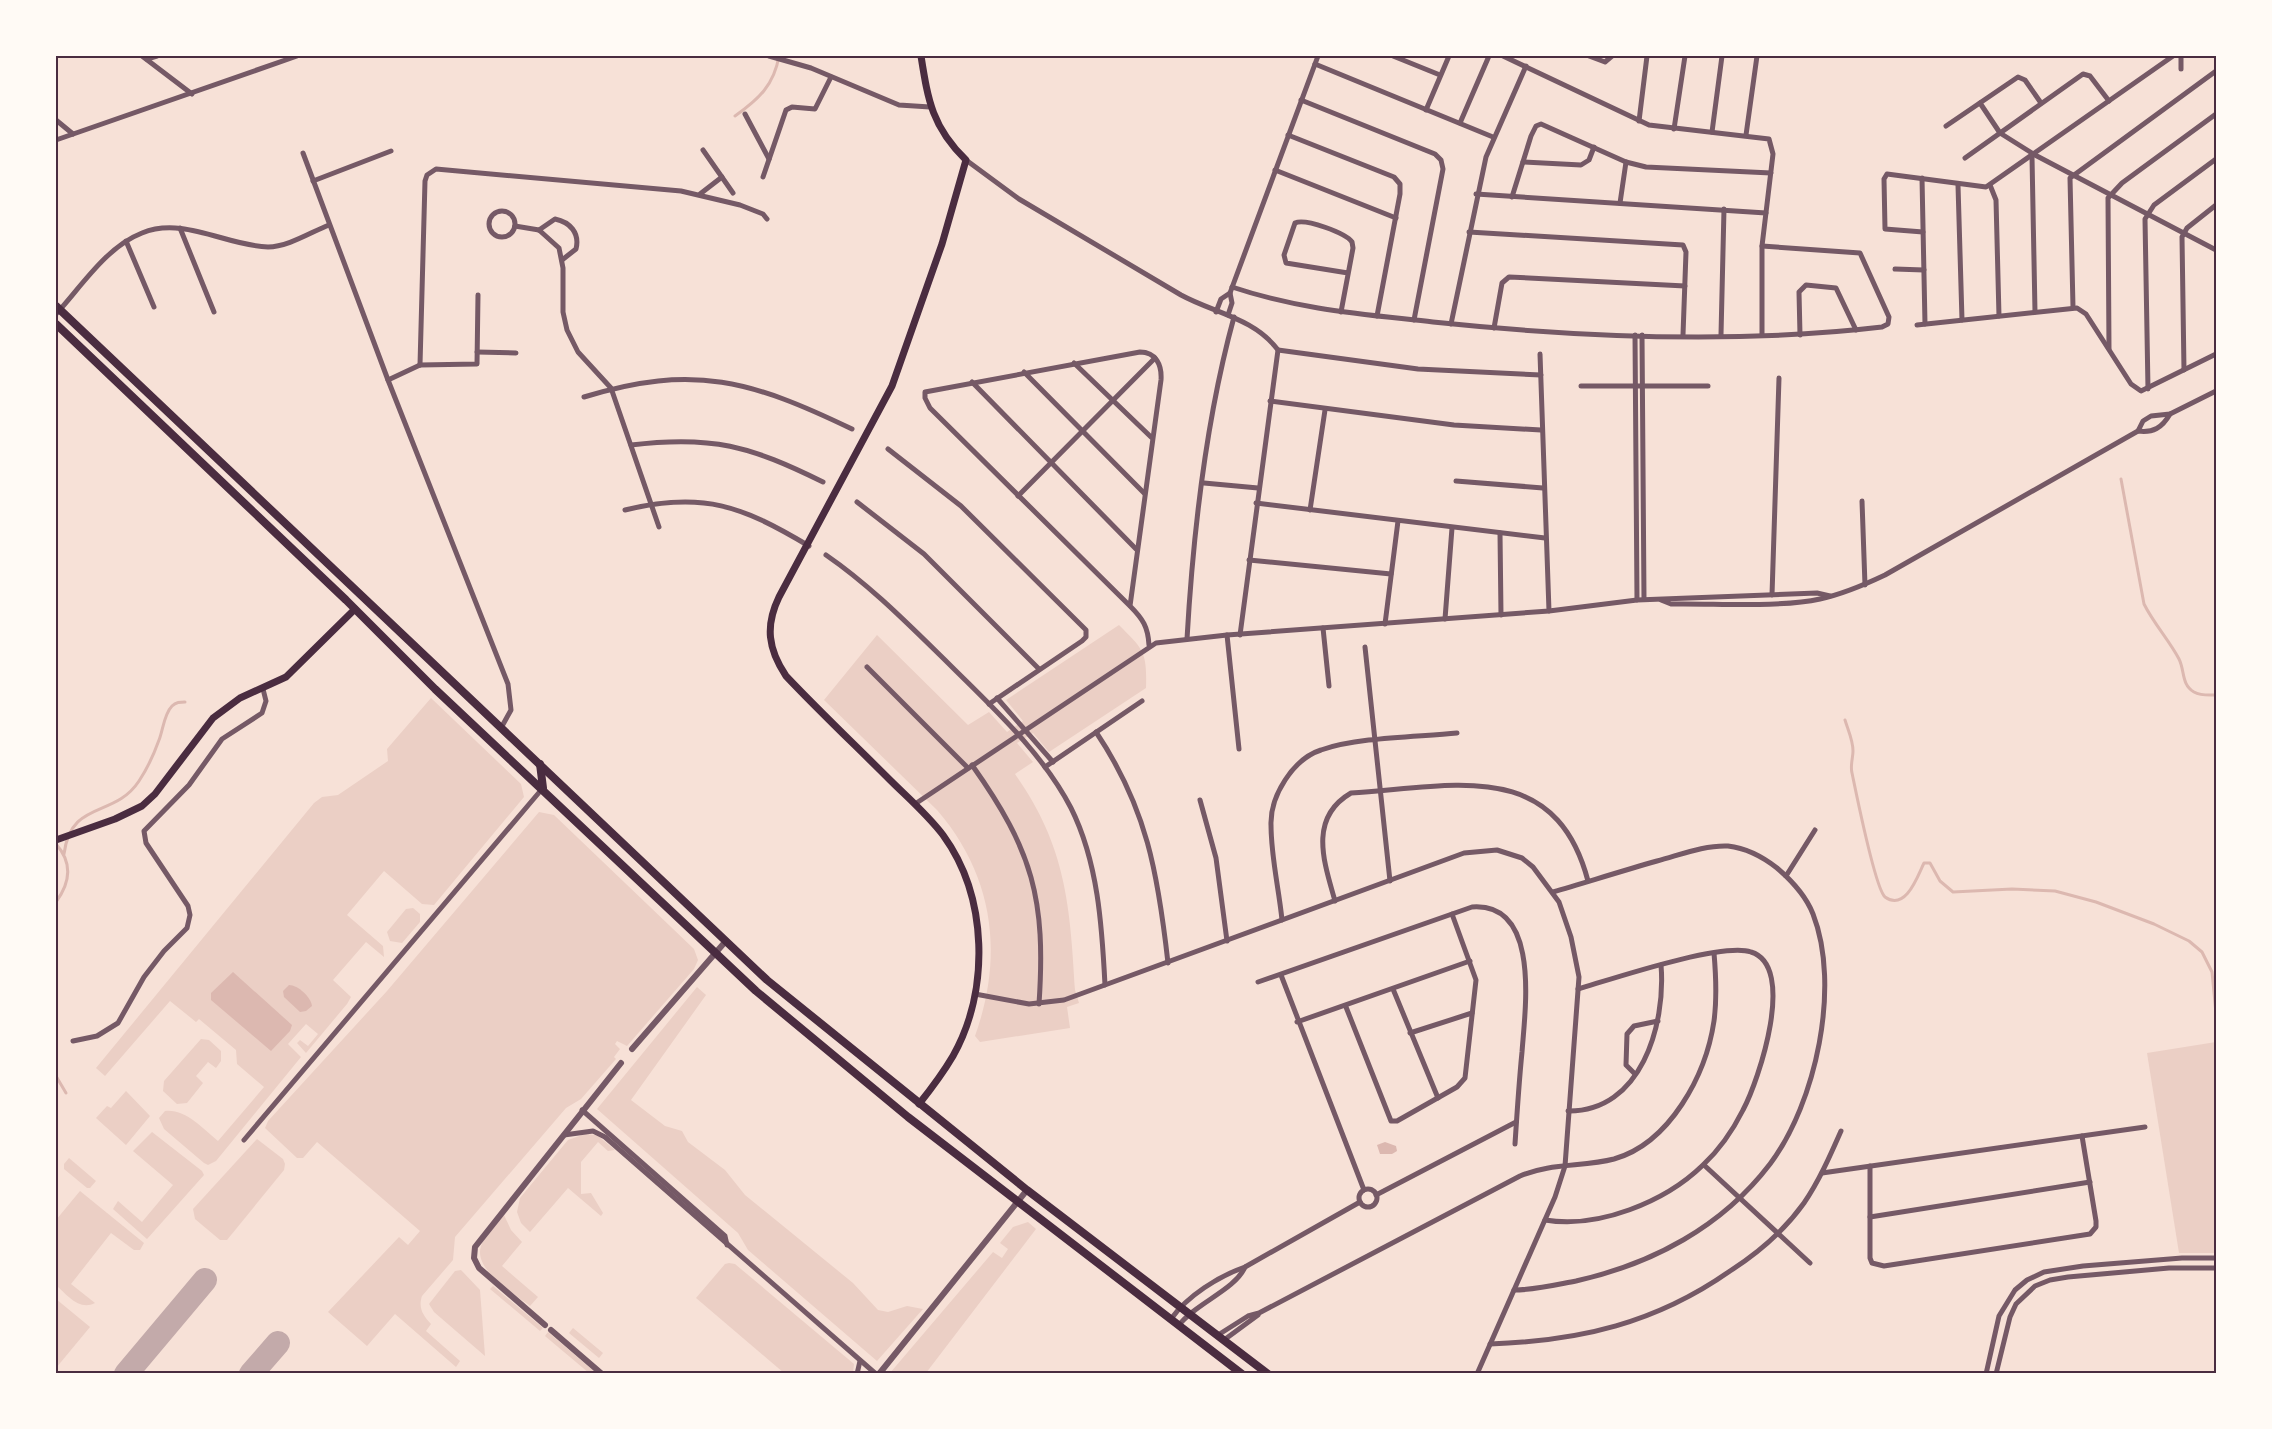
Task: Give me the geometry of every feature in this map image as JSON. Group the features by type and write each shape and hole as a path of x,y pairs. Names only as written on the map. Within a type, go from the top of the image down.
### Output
{"highway":[{"path":"57,310 561,783 725,942 783,994 1027,1190 1268,1374"},
{"path":"56,324 313,568 435,689 543,788 715,953 842,1063 1242,1374"},
{"path":"313,568 322,558"},
{"path":"435,689 446,677"},
{"path":"540,764 543,788"},
{"path":"543,788 561,783"}],"main road":[{"path":"919,1104 954,1055 975,994 979,942 969,887 953,851 915,804 786,675 773,654 769,632 773,610 892,386 942,244 966,160 947,139 930,107 921,56"},
{"path":"56,840 134,811 149,800 199,734 228,705 263,689 295,670 355,609"}],"street":[{"path":"144,57 157,56"},
{"path":"56,140 297,56"},
{"path":"769,56 831,76 899,105 930,107"},
{"path":"1187,639 1217,386 1231,316 1231,290 1318,56"},
{"path":"1393,56 1440,75"},
{"path":"1426,110 1449,56"},
{"path":"1460,123 1489,56"},
{"path":"1503,56 1639,121 1674,129 1769,139 1773,147 1762,246 1762,335"},
{"path":"1589,56 1608,62 1612,56"},
{"path":"1639,121 1647,56"},
{"path":"1674,129 1685,56"},
{"path":"1712,132 1722,56"},
{"path":"1746,135 1756,56"},
{"path":"1923,231 1885,229 1884,178 1887,174 1977,188 1990,185 2173,56"},
{"path":"2181,56 2181,69"},
{"path":"144,57 192,94"},
{"path":"1314,64 1493,137"},
{"path":"1451,324 1476,194 1493,137 1526,66"},
{"path":"2073,307 2069,186 2073,174 2217,71"},
{"path":"1965,158 2041,103 2086,74 2091,76 2109,101"},
{"path":"764,177 786,110 792,107 814,109 831,76"},
{"path":"1946,126 2015,78 2021,77 2041,103"},
{"path":"1301,100 1435,154 1441,160 1443,169 1414,320"},
{"path":"1980,103 2000,133 2033,156 2073,174 2217,250"},
{"path":"745,114 769,159"},
{"path":"2109,351 2106,208 2110,194 2217,114"},
{"path":"56,120 73,134"},
{"path":"1512,197 1531,136 1538,125 1545,125 1626,162 1656,168 1771,173"},
{"path":"1288,135 1394,177 1401,189 1377,316"},
{"path":"1523,162 1581,165 1589,160 1594,147"},
{"path":"703,150 733,193"},
{"path":"313,181 391,151"},
{"path":"303,153 388,380 508,684 511,710 501,728"},
{"path":"2033,156 2035,312"},
{"path":"2148,389 2144,231 2148,213 2154,205 2217,159"},
{"path":"966,160 1029,205 1181,295 1216,312 1231,316 1264,334 1278,350 1418,369 1541,375"},
{"path":"1620,203 1626,162"},
{"path":"420,365 425,181 431,171 441,168 700,194 753,209 767,219"},
{"path":"1275,170 1396,218"},
{"path":"700,194 722,177"},
{"path":"1922,178 1924,324"},
{"path":"1958,185 1962,320"},
{"path":"1990,185 1996,200 1999,316"},
{"path":"1476,194 1766,213"},
{"path":"2184,370 2181,242 2183,232 2217,205"},
{"path":"1721,335 1725,209"},
{"path":"502,211 512,216 515,226 512,233 501,238 492,233 489,222 495,213 502,211"},
{"path":"539,230 555,219 572,227 577,238 576,249 562,260"},
{"path":"1341,312 1353,248 1351,240 1304,220 1295,223 1284,255 1286,263 1348,273"},
{"path":"57,310 100,265 126,242 155,228 180,228 268,247 286,243 329,225"},
{"path":"515,226 539,230 555,242 562,260 563,312 567,339 586,363 611,388 659,527"},
{"path":"180,228 214,312"},
{"path":"1469,232 1685,246 1683,335"},
{"path":"126,242 154,307"},
{"path":"1231,290 1276,302 1341,312 1494,328 1635,335 1800,335 1882,327 1888,324 1888,317 1860,253 1762,246"},
{"path":"1895,269 1924,270"},
{"path":"1494,328 1502,283 1509,277 1685,286"},
{"path":"1800,335 1799,292 1806,285 1836,288 1856,330"},
{"path":"1216,312 1221,299 1231,290"},
{"path":"388,380 420,365 477,364 478,295"},
{"path":"1917,325 2073,307 2083,311 2134,388 2140,391 2217,354"},
{"path":"1635,335 1636,600"},
{"path":"1642,335 1644,599"},
{"path":"1240,635 1278,350"},
{"path":"477,352 516,352"},
{"path":"1130,606 1151,437 1162,374 1155,358 1142,352 927,390 924,394 930,408 1145,622 1149,645"},
{"path":"1540,354 1549,611"},
{"path":"1018,495 1155,358"},
{"path":"1074,363 1151,437"},
{"path":"1024,372 1144,493"},
{"path":"584,397 611,388 685,378 747,385 780,396 852,429"},
{"path":"1773,595 1779,378"},
{"path":"972,382 1136,549"},
{"path":"1581,386 1708,386"},
{"path":"2138,432 2143,421 2151,416 2170,414 2217,391"},
{"path":"1270,401 1325,410 1454,425 1541,430"},
{"path":"1310,510 1325,410"},
{"path":"1658,599 1671,604 1817,599 1865,585 2138,432 2158,429 2170,414"},
{"path":"1636,437 1643,437"},
{"path":"631,445 696,441 737,446 762,454 823,483"},
{"path":"888,449 961,506 1085,627 1087,633 1084,639 989,704"},
{"path":"1636,466 1643,466"},
{"path":"1456,481 1543,488"},
{"path":"1204,483 1258,488"},
{"path":"625,510 651,504 689,501 726,506 772,524 809,546"},
{"path":"1862,501 1865,585"},
{"path":"857,502 924,554 1039,669"},
{"path":"1256,503 1545,538"},
{"path":"1636,504 1643,504"},
{"path":"1385,624 1398,521"},
{"path":"1444,619 1452,528"},
{"path":"1500,533 1501,615"},
{"path":"1636,547 1644,547"},
{"path":"826,555 872,589 989,704 1045,767 1071,808 1088,856 1100,916 1105,985"},
{"path":"1249,560 1391,574"},
{"path":"915,804 1149,645 1227,635 1549,611 1644,599 1817,593 1830,596"},
{"path":"1323,628 1329,686"},
{"path":"1227,635 1239,749"},
{"path":"1365,647 1390,881"},
{"path":"867,667 970,767 1007,816 1031,874 1042,944 1039,1004"},
{"path":"73,1041 97,1036 118,1023 144,977 164,951 187,928 190,915 188,906 146,843 144,831 189,785 222,739 262,713 266,701 263,689"},
{"path":"997,698 1053,762"},
{"path":"1045,767 1142,701"},
{"path":"1096,732 1121,773 1143,823 1158,885 1168,963"},
{"path":"1282,921 1271,825 1273,807 1289,775 1306,757 1321,750 1375,741 1457,734"},
{"path":"1335,901 1322,845 1328,815 1338,801 1351,793 1480,784 1518,794 1539,803 1556,817 1572,838 1588,881"},
{"path":"244,1140 543,788"},
{"path":"1200,800 1216,858 1227,941"},
{"path":"1786,876 1815,830"},
{"path":"1514,1290 1554,1286 1639,1262 1688,1239 1740,1200 1770,1164 1790,1132 1805,1099 1817,1057 1824,982 1822,944 1812,913 1801,893 1786,876 1752,853 1727,846 1695,850 1553,892"},
{"path":"975,994 1020,1004 1064,1000 1464,853 1497,850 1522,858 1553,892 1571,937 1579,977 1565,1166 1545,1220 1477,1374"},
{"path":"1258,982 1452,914 1484,906 1500,912 1514,928 1523,956 1527,987 1515,1144"},
{"path":"1346,1007 1389,1120 1397,1120 1457,1087 1465,1078 1476,980 1452,914"},
{"path":"632,1049 725,942"},
{"path":"1545,1220 1563,1223 1592,1219 1643,1204 1666,1192 1704,1165 1727,1137 1754,1086 1768,1034 1773,987 1767,963 1760,956 1744,950 1714,953 1661,965 1578,989"},
{"path":"1221,1338 1259,1313 1520,1176 1541,1168 1598,1162 1631,1152 1660,1130 1677,1110 1692,1084 1709,1044 1717,989 1714,953"},
{"path":"1297,1022 1346,1007 1470,961"},
{"path":"1568,1111 1585,1111 1603,1106 1620,1093 1635,1074 1650,1046 1658,1022 1663,989 1661,965"},
{"path":"1281,975 1297,1022 1364,1190"},
{"path":"1393,989 1438,1098"},
{"path":"1410,1034 1472,1013"},
{"path":"1635,1074 1626,1065 1628,1034 1634,1026 1658,1022"},
{"path":"545,1325 479,1268 474,1251 481,1236 621,1063"},
{"path":"582,1110 725,1236 727,1245"},
{"path":"1376,1195 1516,1122"},
{"path":"1822,1173 2145,1127"},
{"path":"564,1135 587,1131 599,1133 877,1374 1027,1190"},
{"path":"1490,1344 1561,1338 1642,1319 1698,1293 1740,1264 1777,1234 1804,1203 1822,1173 1841,1131"},
{"path":"1869,1166 1870,1258 1872,1263 1884,1266 2086,1235 2096,1227 2082,1136"},
{"path":"1704,1165 1810,1263"},
{"path":"1870,1218 2090,1182"},
{"path":"1360,1202 1359,1195 1364,1190 1370,1189 1376,1195"},
{"path":"1360,1202 1370,1206 1375,1202 1376,1195"},
{"path":"1171,1319 1180,1306 1230,1272 1245,1267 1360,1202"},
{"path":"1986,1374 1999,1316 2011,1295 2027,1280 2044,1272 2083,1266 2182,1258 2217,1258"},
{"path":"1179,1325 1189,1313 1240,1277 1245,1267"},
{"path":"1996,1374 2010,1317 2016,1304 2035,1286 2050,1280 2068,1277 2169,1268 2217,1268"},
{"path":"550,1330 602,1374"},
{"path":"857,1374 860,1361"}],"shaded area":[{"path":"1119,625 1142,652 1146,666 1146,688 1049,752 1033,733 1017,743 1033,762 1015,774 1045,826 1062,877 1071,931 1075,990 1079,1003 1067,1007 1070,1028 980,1042 975,1036 984,1006 991,946 982,889 971,862 956,835 937,810 824,700 877,635 968,725 989,712 1007,732 1023,721 1006,700"},
{"path":"431,698 521,784 524,797 434,905 422,904 384,871 347,915 383,946 384,957 366,942 333,980 351,997 347,1004 306,1053 297,1043 300,1040 308,1046 318,1034 306,1024 288,1044 301,1057 216,1161 208,1165 164,1129 159,1118 165,1111 180,1113 193,1120 218,1141 264,1087 237,1064 236,1050 199,1019 196,1022 170,1001 105,1076 96,1068 314,803 322,797 338,795 388,761 387,749"},
{"path":"539,812 554,815 694,949 698,960 694,969 627,1046 617,1041 615,1044 620,1049 614,1057 616,1059 581,1099 566,1108 455,1237 453,1260 422,1296 421,1308 431,1324 426,1331 460,1361 456,1367 395,1314 367,1346 328,1312 399,1237 408,1245 420,1231 317,1142 303,1158 297,1158 265,1128 268,1121 387,991"},
{"path":"413,908 420,914 420,922 402,943 390,941 387,932 406,909"},
{"path":"233,972 292,1025 290,1031 271,1051 211,1000 211,993"},
{"path":"289,985 304,992 312,1006 300,1012 284,997 283,991"},
{"path":"697,987 706,995 631,1100 665,1126 682,1131 688,1142 725,1170 745,1195 853,1283 878,1310 888,1312 907,1306 923,1309 877,1361 748,1250 738,1233 597,1109"},
{"path":"201,1039 209,1040 221,1051 221,1061 216,1068 208,1062 196,1076 203,1083 187,1103 177,1104 163,1091 164,1081"},
{"path":"2216,1042 2216,1253 2179,1253 2147,1053"},
{"path":"126,1091 150,1116 126,1145 96,1118 107,1106 111,1108"},
{"path":"152,1132 202,1171 204,1175 147,1239 113,1209 118,1201 142,1222 173,1185 133,1151"},
{"path":"585,1134 597,1135 615,1150 608,1151 598,1142 581,1162 581,1194 591,1193 603,1213 601,1216 568,1188 530,1232 521,1223 517,1212 520,1198 568,1140"},
{"path":"257,1139 283,1159 284,1170 227,1240 220,1240 195,1219 193,1209"},
{"path":"1385,1142 1396,1146 1397,1151 1392,1154 1380,1154 1377,1145"},
{"path":"69,1158 96,1181 90,1188 64,1169 64,1164"},
{"path":"80,1191 144,1243 140,1250 134,1250 111,1233 71,1284 95,1303 89,1305 74,1301 56,1285 56,1220"},
{"path":"504,1215 511,1230 522,1242 502,1266 538,1297 530,1306 496,1280 483,1264 480,1255 485,1238"},
{"path":"1028,1222 1036,1229 926,1373 890,1373 993,1252 1002,1258 1008,1249 1000,1243 1013,1227"},
{"path":"725,1264 735,1264 854,1364 853,1373 784,1373 696,1298"},
{"path":"461,1270 480,1290 485,1356 434,1312 429,1304 455,1271"},
{"path":"493,1286 543,1328 540,1331 490,1289"},
{"path":"56,1299 90,1327 56,1368"},
{"path":"573,1328 603,1353 599,1358 569,1333"},
{"path":"548,1332 596,1373 589,1373 545,1336"}],"waterway":[{"path":"735,116 764,90 777,66 779,56"},
{"path":"2121,479 2144,604 2179,659 2185,681 2190,689 2199,694 2216,695"},
{"path":"64,854 68,837 75,825 84,817 118,801 139,781 155,751 169,709 175,704 185,702"},
{"path":"1845,720 1853,751 1851,770 1871,859 1885,897 1899,900 1905,896 1915,883 1924,863 1930,863 1940,881 1953,892 2012,889 2055,891 2096,902 2154,924 2189,941 2202,952 2212,972 2216,1013"},
{"path":"56,844 65,858 68,873 64,888 56,902"},
{"path":"56,1076 66,1093"}],"taxiway":[{"path":"126,1374 205,1280"},
{"path":"251,1374 278,1343"}]}
